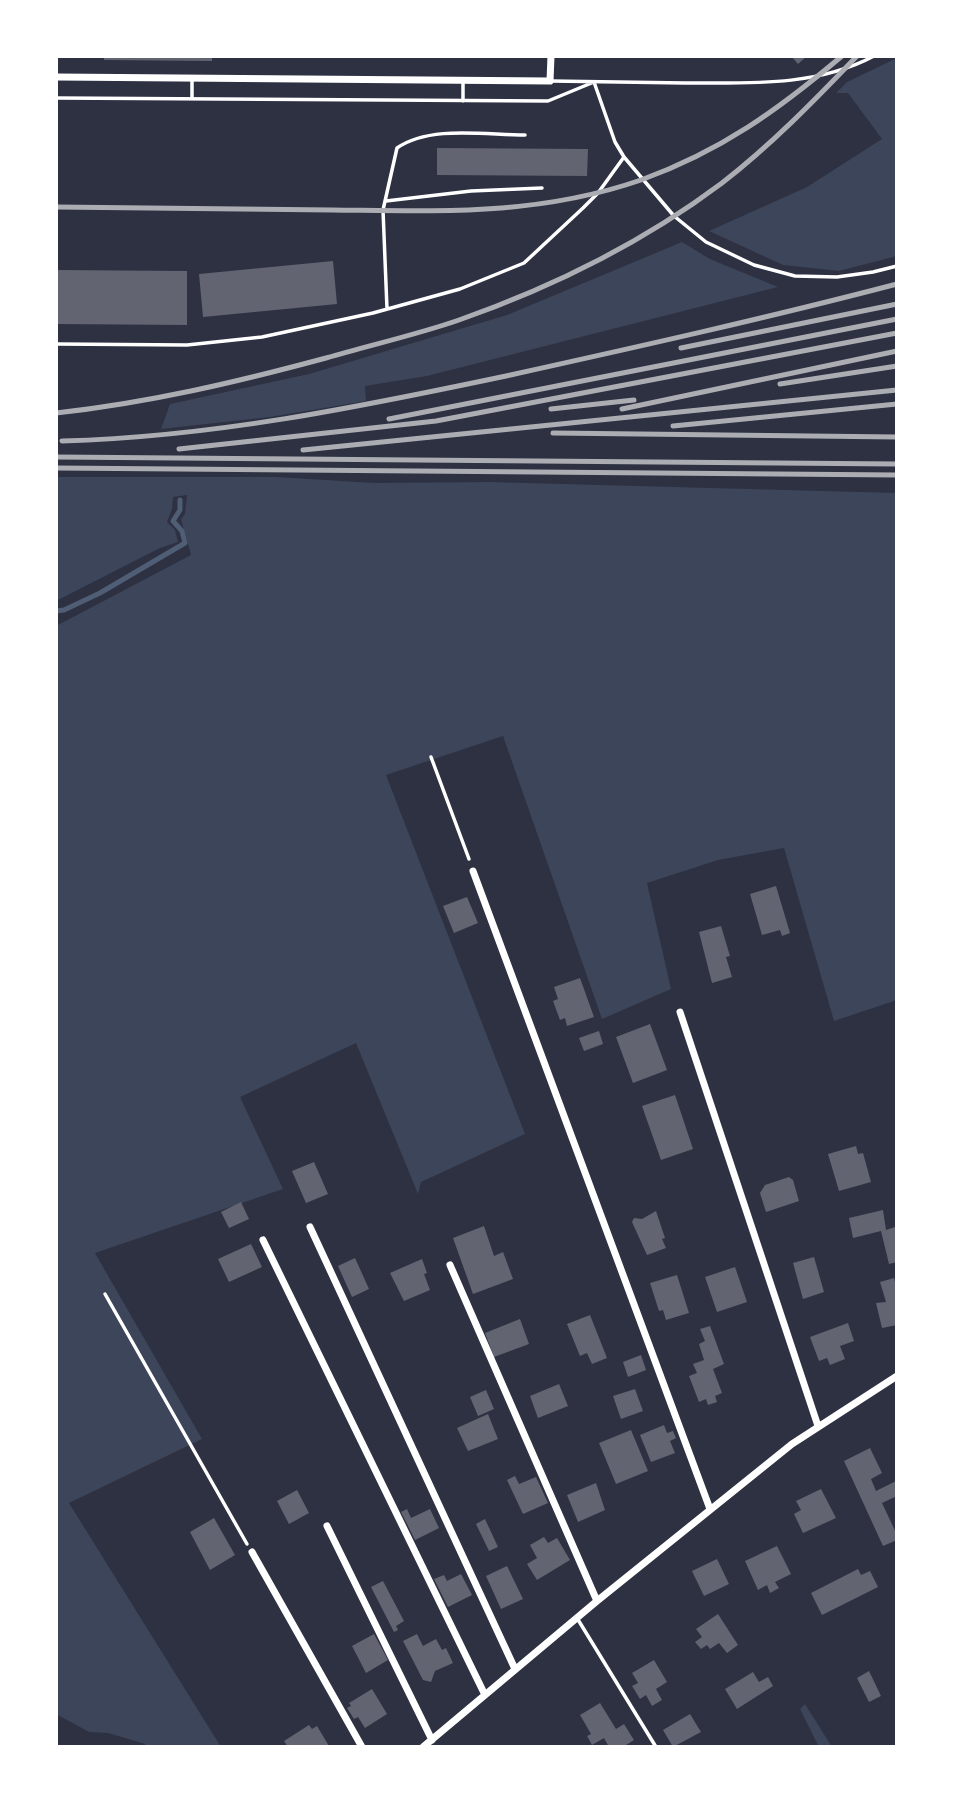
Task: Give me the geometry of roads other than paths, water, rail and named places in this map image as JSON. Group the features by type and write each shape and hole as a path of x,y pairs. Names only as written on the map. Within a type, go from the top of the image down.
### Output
{"street":[{"path":"56,77 550,81 551,56"},
{"path":"473,871 710,1509"},
{"path":"680,1012 818,1426"},
{"path":"310,1227 515,1669"},
{"path":"263,1240 485,1695"},
{"path":"450,1265 597,1601"},
{"path":"423,1747 710,1509 818,1426 897,1377"},
{"path":"327,1526 432,1740"},
{"path":"252,1552 362,1747"}],"lane":[{"path":"550,81 755,83 845,69 874,56"},
{"path":"192,78 192,99"},
{"path":"463,80 463,100"},
{"path":"56,98 548,101 594,82"},
{"path":"594,82 615,142 624,156 674,216 706,242 754,265 795,276 837,277 897,266"},
{"path":"387,309 383,210 397,148 410,140 429,134 525,135"},
{"path":"56,344 187,345 262,337 387,309 460,289 524,263 590,201 624,156"},
{"path":"386,201 471,191 542,188"},
{"path":"577,1618 656,1747"}],"waterway":[{"path":"56,611 64,610 100,593 185,543 182,531 173,521 180,510 180,500"}],"railway":[{"path":"56,207 449,210 526,206 564,200 641,180 697,156 748,127 842,56"},
{"path":"56,413 158,398 293,367 443,325 562,278 628,244 692,205 722,183 775,138 857,56"},
{"path":"62,441 174,434 341,409 604,354 897,284"},
{"path":"681,348 897,304"},
{"path":"389,419 897,319"},
{"path":"179,449 436,421 897,333"},
{"path":"622,409 897,351"},
{"path":"780,384 897,366"},
{"path":"303,450 897,390"},
{"path":"551,409 634,400"},
{"path":"673,426 897,404"},
{"path":"553,433 897,437"},
{"path":"56,457 897,464"},
{"path":"56,468 897,475"}]}
